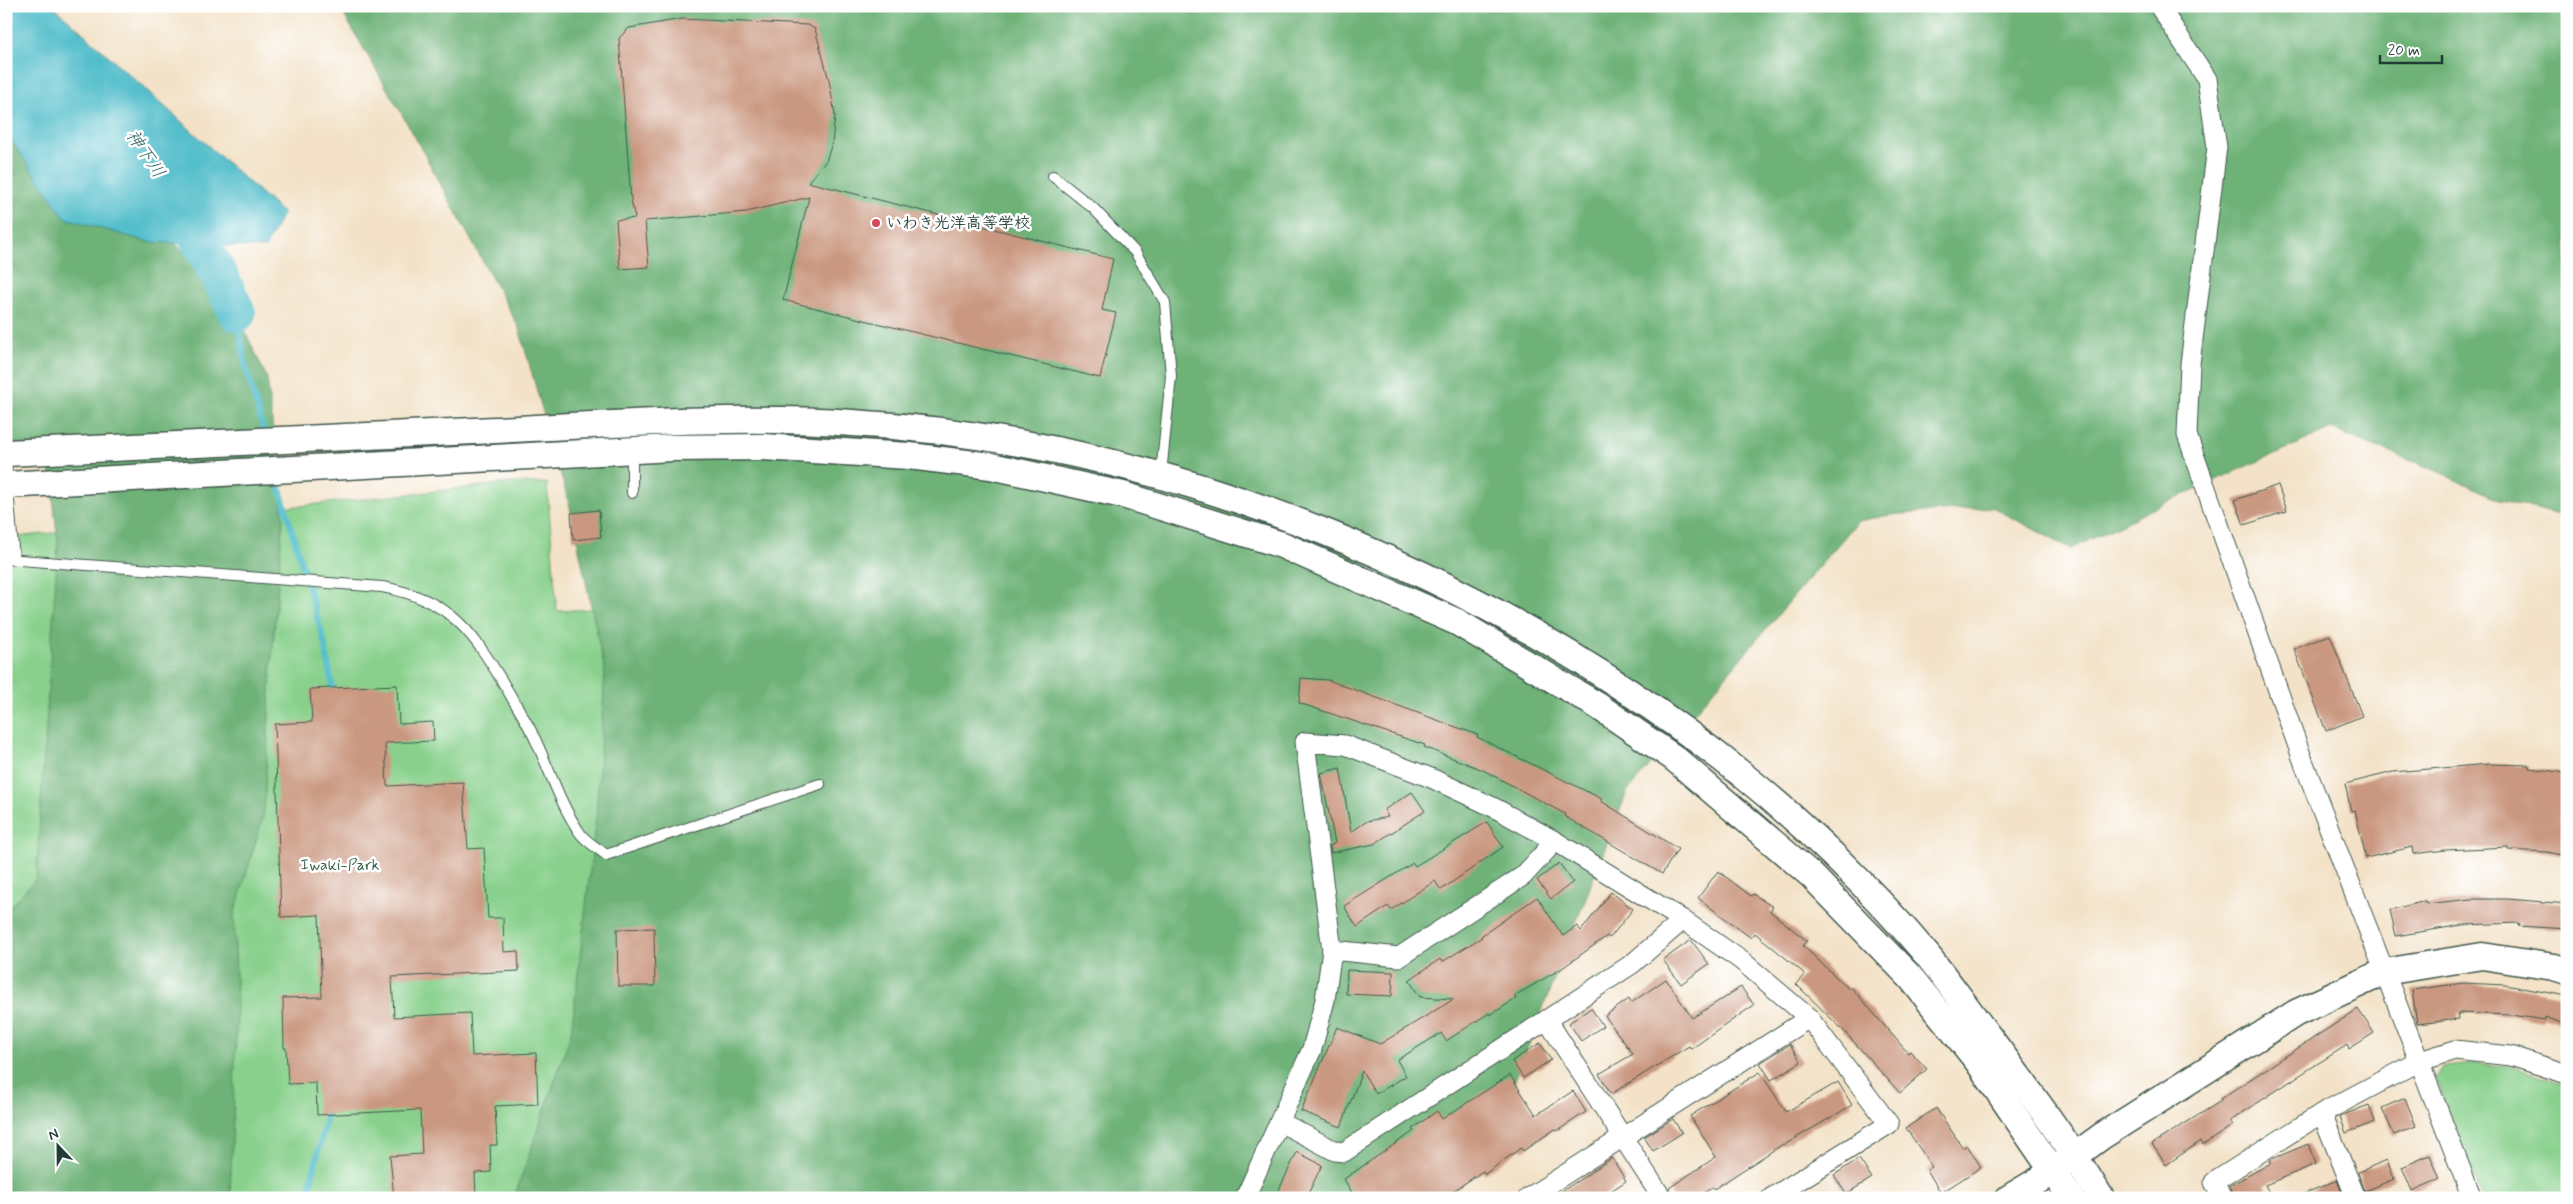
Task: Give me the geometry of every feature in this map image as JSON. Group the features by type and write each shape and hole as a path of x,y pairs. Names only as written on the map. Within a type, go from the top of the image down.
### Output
{"street":[{"path":"2160,6 2207,79 2217,147 2190,364 2187,435 2305,766 2472,1198"},
{"path":"6,453 728,418 856,423 983,436 1161,474 1329,533 1469,598 1612,680 1740,773 1834,856 1927,955 2076,1156 2101,1198"},
{"path":"6,479 632,451 763,447 909,456 991,466 1123,495 1282,545 1456,622 1598,706 1674,758 1811,875 1911,978 1980,1063 2071,1198"},
{"path":"1154,504 1161,474"},
{"path":"1245,1198 1312,1049 1324,1000 1332,950 1305,742 1345,745 1431,778 1494,807 1555,841 1683,920 1742,961 1809,1018 1888,1124 1771,1198"},
{"path":"1332,950 1399,957 1522,876 1555,841"},
{"path":"1280,1122 1334,1151 1344,1152 1632,964 1683,920"},
{"path":"2009,1198 2054,1171 2102,1136 2296,1013 2384,972 2482,956 2554,967 2567,972"},
{"path":"1528,1198 1809,1018"},
{"path":"1547,1020 1624,1136 1662,1198"},
{"path":"2222,1198 2214,1182 2322,1114 2420,1061 2455,1050 2510,1056 2567,1074"},
{"path":"2322,1114 2356,1198"}],"lane":[{"path":"1053,176 1093,208 1135,252 1164,302 1171,376 1161,474"},
{"path":"632,451 632,493"},
{"path":"6,479 10,559 382,586 405,591 447,611 466,627 535,737 581,835 606,855 820,784"}],"green space":[{"path":"339,6 2567,6 2567,517 2498,499 2437,471 2331,429 2171,500 2071,549 1992,507 1890,515 1858,521 1627,792 1513,1085 1397,1198 514,1198 571,1034 596,819 605,671 570,507 519,328 415,137"},
{"path":"6,66 162,231 228,295 267,378 283,518 271,672 264,813 234,916 237,1008 230,1198 6,1198 6,911 36,879 58,542 48,454 6,440"},
{"name":"Iwaki-Park","path":"510,483 547,483 557,611 817,596 1198,1198 6,1198 6,538"},
{"path":"2474,1064 2508,1066 2567,1083 2567,1198 2482,1198 2435,1079 2443,1067"}],"water":[{"path":"6,6 53,6 283,213 265,248 148,242 65,218 12,142 6,140"}],"building":[{"path":"682,19 808,25 815,29 829,80 835,115 832,143 826,161 808,182 1113,259 1102,310 1116,313 1100,378 783,300 809,197 746,212 645,221 649,267 620,269 616,220 635,218 631,200 619,38 629,28"},
{"path":"2278,485 2287,511 2244,525 2235,500"},
{"path":"599,510 601,537 573,540 571,513"},
{"path":"2330,635 2362,716 2326,731 2294,649"},
{"path":"1301,678 1328,680 1478,735 1477,737 1602,799 1601,801 1678,849 1662,874 1564,816 1565,814 1483,770 1424,747 1425,745 1299,703"},
{"path":"397,685 399,724 433,722 434,741 385,743 387,786 463,782 468,849 484,848 488,918 503,918 504,952 518,951 519,971 392,977 394,1017 470,1013 472,1056 536,1053 538,1104 495,1106 497,1145 490,1145 491,1172 475,1173 476,1198 394,1198 390,1156 422,1154 420,1110 317,1115 316,1083 288,1084 286,1048 284,1048 283,998 322,997 319,915 281,917 275,724 312,722 310,689"},
{"path":"2490,764 2529,765 2529,768 2567,773 2567,856 2547,852 2508,850 2508,847 2445,850 2413,854 2412,847 2366,858 2355,810 2351,811 2345,784 2393,772"},
{"path":"1340,768 1351,832 1367,821 1388,817 1384,810 1412,792 1425,811 1374,844 1331,853 1330,846 1335,843 1321,773"},
{"path":"1487,822 1503,847 1441,890 1435,881 1391,910 1388,906 1357,927 1344,906 1413,863 1415,866"},
{"path":"1559,863 1573,882 1551,899 1537,880"},
{"path":"1718,871 1751,896 1753,894 1773,907 1770,911 1807,941 1803,946 1849,989 1851,987 1908,1053 1910,1051 1927,1069 1900,1093 1843,1030 1796,984 1805,974 1755,933 1751,938 1698,898"},
{"path":"1611,892 1633,909 1610,938 1607,936 1561,969 1514,996 1516,999 1490,1015 1489,1013 1446,1041 1441,1033 1397,1060 1406,1076 1376,1094 1362,1071 1341,1127 1301,1111 1337,1027 1380,1044 1454,999 1420,997 1409,980 1440,959 1442,962 1482,937 1537,897 1563,936 1577,926 1581,931"},
{"path":"2470,899 2508,899 2567,904 2567,929 2519,926 2520,923 2462,925 2396,936 2390,910 2425,901 2426,904"},
{"path":"654,928 655,986 618,986 617,929"},
{"path":"1691,940 1709,964 1681,984 1663,960"},
{"path":"1347,970 1393,972 1392,996 1346,994"},
{"path":"1666,979 1692,1018 1741,987 1754,1005 1691,1049 1689,1046 1611,1094 1599,1074 1633,1054 1605,1016 1629,999 1631,1003"},
{"path":"2463,983 2505,985 2567,996 2567,1025 2544,1017 2544,1020 2512,1015 2458,1013 2459,1019 2417,1024 2412,990"},
{"path":"1591,1008 1603,1026 1581,1041 1569,1023"},
{"path":"2358,1009 2374,1033 2349,1049 2347,1045 2230,1121 2233,1125 2203,1145 2201,1141 2166,1165 2152,1144 2221,1101 2220,1099"},
{"path":"1540,1043 1551,1060 1523,1078 1512,1061"},
{"path":"1790,1044 1801,1062 1771,1080 1760,1063"},
{"path":"1760,1072 1786,1112 1838,1082 1852,1105 1783,1144 1697,1198 1673,1198 1669,1188 1716,1157 1690,1116"},
{"path":"1510,1075 1536,1115 1573,1091 1586,1112 1557,1131 1555,1129 1523,1151 1521,1148 1485,1174 1483,1171 1443,1198 1355,1198 1344,1179 1414,1131 1412,1129 1437,1111 1442,1119"},
{"path":"2405,1098 2416,1126 2394,1135 2382,1108"},
{"path":"2369,1105 2375,1122 2346,1133 2340,1116"},
{"path":"1936,1108 1963,1148 1967,1145 1981,1167 1941,1193 1927,1170 1932,1167 1906,1128"},
{"path":"1673,1119 1682,1133 1653,1151 1644,1137"},
{"path":"2308,1144 2316,1164 2265,1185 2272,1198 2235,1198 2229,1186 2271,1163 2270,1160"},
{"path":"1297,1152 1322,1165 1306,1198 1275,1198"},
{"path":"2430,1155 2440,1179 2412,1191 2402,1167"},
{"path":"1612,1158 1626,1181 1600,1198 1552,1198"},
{"path":"1859,1159 1872,1178 1846,1194 1834,1175"},
{"path":"2387,1160 2394,1179 2365,1191 2358,1172"},
{"path":"2337,1180 2344,1198 2296,1198 2296,1197"}],"waterway":[{"name":"神下川","path":"176,201 218,273 237,313"},
{"path":"237,313 245,365 265,435"},
{"path":"276,475 324,641 334,695"},
{"path":"307,1198 329,1107"}],"place":[{"name":"いわき光洋高等学校","path":"876,223"}]}
